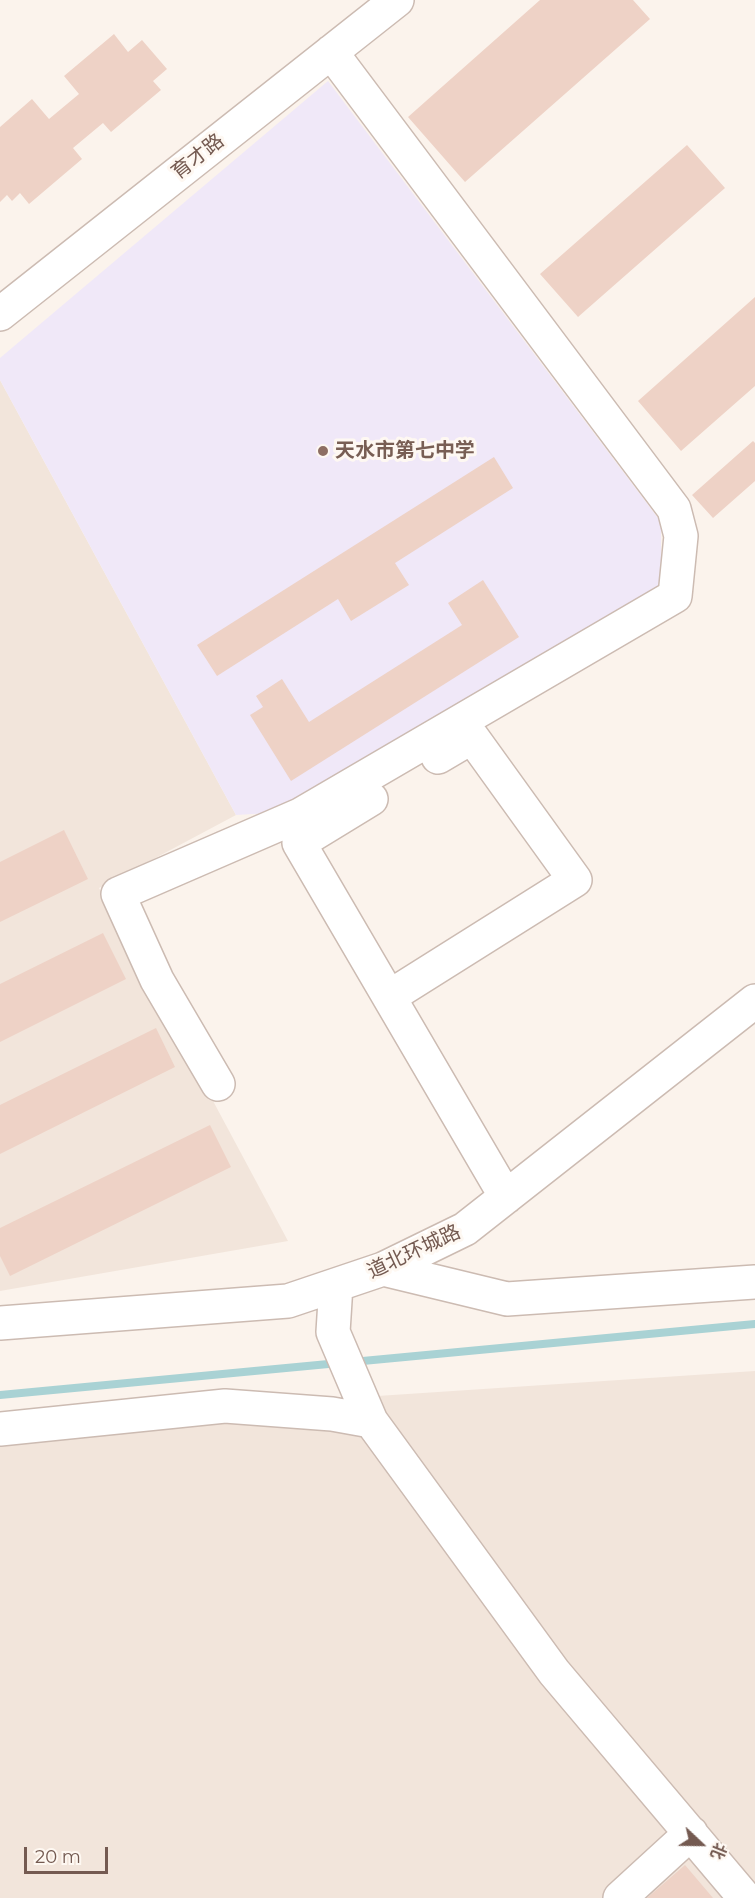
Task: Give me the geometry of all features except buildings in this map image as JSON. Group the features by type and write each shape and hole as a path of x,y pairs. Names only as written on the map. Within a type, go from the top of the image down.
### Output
{"street":[{"name":"育才路","path":"0,314 397,0"},
{"path":"218,1084 157,981 118,894 300,815 675,596 681,536 674,509 331,52"},
{"path":"389,997 575,880 472,737 299,843 389,997 506,1197"},
{"name":"道北环城路","path":"0,1323 288,1301 383,1269 465,1229 755,1001"},
{"path":"383,1269 507,1299 755,1282"},
{"path":"336,1286 333,1332 367,1412 555,1672 745,1898"},
{"path":"0,1429 225,1406 332,1414 367,1412"},
{"path":"627,1895 691,1833"}],"shaded area":[{"name":"天水市第七中学","path":"328,81 661,522 661,584 270,813 236,815 0,380 0,358"},
{"path":"0,380 236,815 99,888 288,1241 0,1291"},
{"path":"755,1371 755,1898 0,1898 0,1421"}],"waterway":[{"path":"352,1362 755,1324"},
{"path":"0,1395 339,1363"}],"place":[{"name":"天水市第七中学","path":"323,451"}]}
